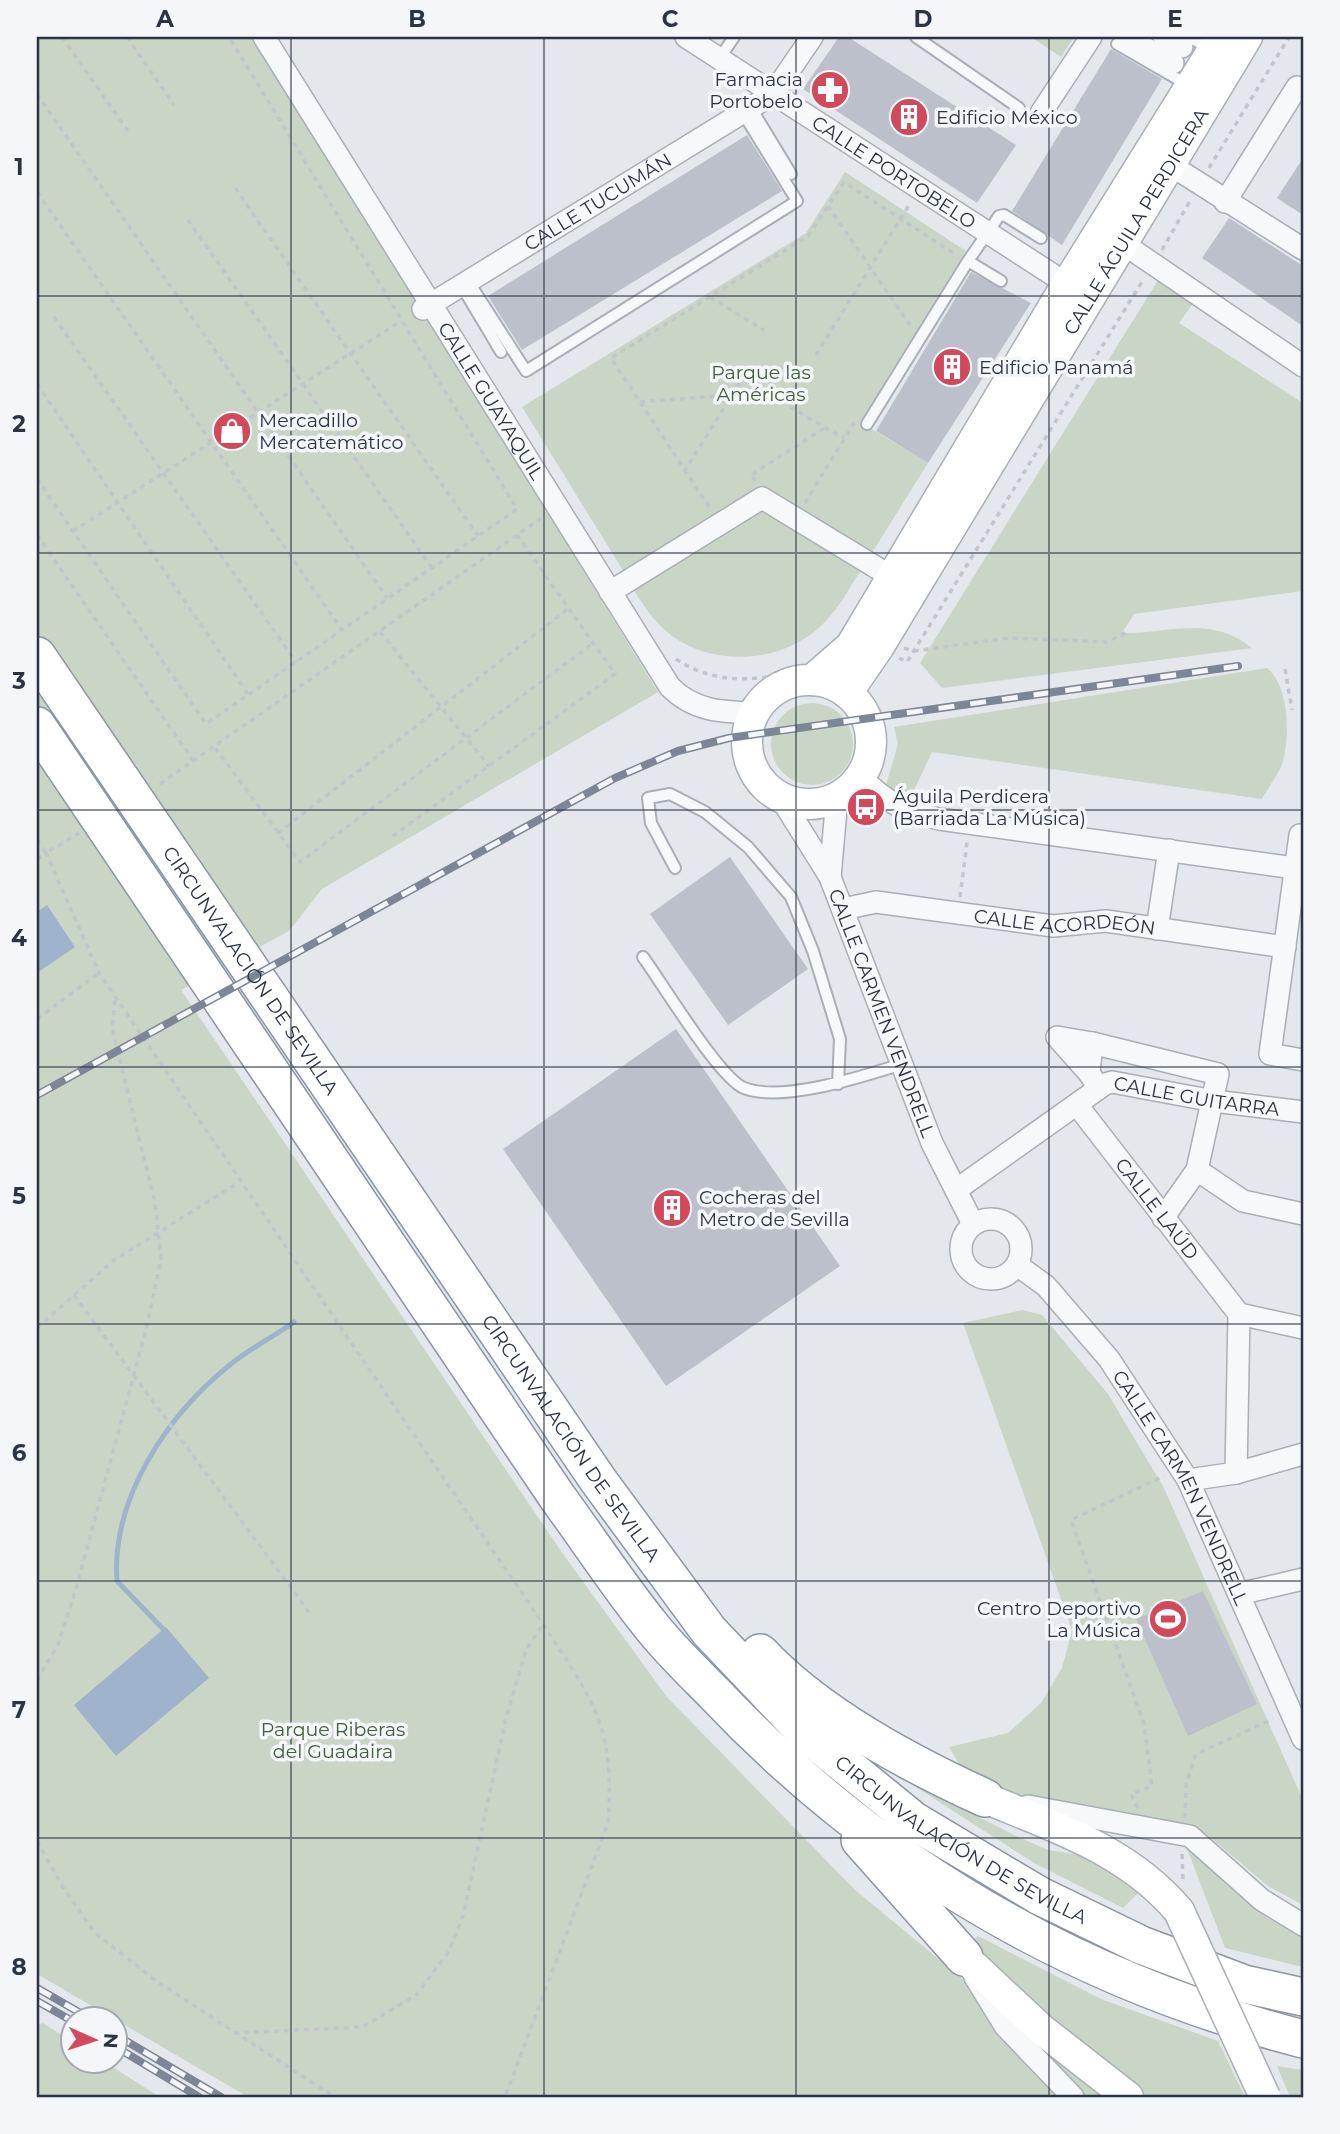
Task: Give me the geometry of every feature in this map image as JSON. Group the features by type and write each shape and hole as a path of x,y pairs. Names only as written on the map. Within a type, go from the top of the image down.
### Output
{"highway":[{"name":"CIRCUNVALACIÓN DE SEVILLA","path":"37,656 598,1480 709,1631 807,1734 914,1821 1040,1896 1141,1945 1244,1984 1303,1997"},
{"name":"CIRCUNVALACIÓN DE SEVILLA","path":"37,726 558,1498 649,1623 762,1744 832,1807 952,1889 1037,1939 1179,2002 1303,2039"},
{"path":"598,1480 782,1676 925,1771 985,1798"},
{"path":"832,1807 900,1889 964,1957"}],"street":[{"name":"CALLE GUAYAQUIL","path":"264,37 426,306 670,687 684,701 712,711 754,713"},
{"name":"CALLE PORTOBELO","path":"686,37 1067,284"},
{"path":"773,94 812,37"},
{"path":"1041,113 1091,37"},
{"path":"1164,37 1195,47"},
{"name":"CALLE ÁGUILA PERDICERA","path":"805,673 851,646 1067,284 1113,237 1172,166 1247,37"},
{"path":"1121,41 1195,47"},
{"name":"CALLE ÁGUILA PERDICERA","path":"847,692 878,648 1113,237 1190,86 1195,47"},
{"path":"1225,202 1297,87"},
{"name":"CALLE TUCUMÁN","path":"426,306 773,94"},
{"path":"1172,166 1303,249"},
{"path":"1113,237 1303,366"},
{"path":"610,592 762,498 892,577"},
{"path":"805,673 847,692 864,715 871,742 869,760 861,777 837,798 818,804 799,804 780,797 765,786 753,769 748,751 748,732 754,713 764,699 778,688 795,682 805,673"},
{"path":"861,777 883,800 909,812 969,823 1294,868"},
{"name":"CALLE CARMEN VENDRELL","path":"780,797 830,877 932,1143 973,1224"},
{"name":"CALLE CARMEN VENDRELL","path":"830,877 837,798"},
{"path":"1301,836 1294,868 1269,1054 1303,1060"},
{"path":"1157,929 1169,850"},
{"name":"CALLE ACORDEÓN","path":"843,909 876,902 1053,926 1106,921 1285,947"},
{"path":"1094,1080 1057,1037 1218,1074 1197,1170 1163,1218"},
{"path":"1092,1043 1094,1080"},
{"name":"CALLE GUITARRA","path":"956,1190 1077,1105 1094,1080 1214,1101 1303,1112"},
{"name":"CALLE LAÚD","path":"1077,1105 1239,1314"},
{"path":"1197,1170 1243,1201 1303,1214"},
{"path":"993,1218 1011,1225 1021,1242 1017,1265 1006,1276 997,1279 977,1276 969,1269 961,1251 966,1231 973,1224 993,1218"},
{"name":"CALLE CARMEN VENDRELL","path":"1017,1265 1046,1286 1109,1359 1188,1480 1239,1594 1294,1703 1303,1739"},
{"path":"1236,1473 1239,1314 1303,1328"},
{"path":"1188,1480 1236,1473 1303,1454"},
{"path":"1239,1594 1303,1579"},
{"path":"985,1798 1119,1857 1156,1884 1181,1896 1265,2097"},
{"path":"985,1798 1190,1836 1262,1900 1303,1925"},
{"path":"964,1957 1004,2026 1073,2097"},
{"path":"964,1957 1041,2029 1128,2097"}],"lane":[{"path":"719,59 734,37"},
{"path":"916,37 1019,108"},
{"path":"1121,41 1190,86"},
{"path":"747,110 791,174"},
{"path":"465,283 526,372 797,201 747,110"},
{"path":"867,424 999,216 1004,215 1041,238"},
{"path":"968,261 1001,281"},
{"path":"465,283 501,352"},
{"path":"675,868 651,823 648,798 670,794 705,812 748,847 791,897 813,951 840,1039 838,1084"},
{"path":"643,957 723,1070 744,1088 783,1092 838,1084 902,1065"}],"path":[{"path":"62,37 128,131"},
{"path":"127,37 174,105"},
{"path":"37,479 206,724 517,509 229,37"},
{"path":"1209,168 1289,37"},
{"path":"37,94 387,599"},
{"path":"707,508 611,358 808,236 844,182 956,254"},
{"path":"235,188 478,536"},
{"path":"816,355 919,188"},
{"path":"1158,256 1196,188"},
{"path":"37,192 342,631"},
{"path":"828,206 912,328"},
{"path":"188,220 432,568"},
{"path":"889,653 907,662 1143,280"},
{"path":"710,297 764,330"},
{"path":"73,531 426,306"},
{"path":"54,317 296,662"},
{"path":"684,472 740,382"},
{"path":"37,384 249,695"},
{"path":"639,402 732,395"},
{"path":"790,407 844,438"},
{"path":"750,476 826,428"},
{"path":"160,784 557,508"},
{"path":"37,535 194,762"},
{"path":"393,836 615,674 517,535"},
{"path":"278,833 569,608"},
{"path":"895,644 914,651 1009,638 1107,642 1129,631"},
{"path":"380,632 489,766"},
{"path":"215,748 300,862 593,642"},
{"path":"666,652 694,671 722,678 760,678 790,671 805,673"},
{"path":"1285,669 1292,709"},
{"path":"958,913 969,823"},
{"path":"37,859 84,830"},
{"path":"37,840 46,853 99,973 239,1182 543,1624 590,1696 603,1726 611,1777 608,1824 505,2097"},
{"path":"37,1018 99,973"},
{"path":"37,1680 58,1645 75,1592 134,1376 161,1259 159,1234 142,1146 112,1028 115,998"},
{"path":"37,1328 114,1260 239,1182"},
{"path":"74,1295 309,1612"},
{"path":"1143,1819 1131,1794 1152,1786 1144,1724 1071,1520 1164,1476 1188,1480"},
{"path":"234,2032 363,2027 417,1994 449,1951 463,1916 506,1718 526,1650 543,1624"},
{"path":"1185,1823 1186,1784 1196,1754 1294,1703"},
{"path":"37,1841 62,1886 96,1933 159,1983 335,2097"},
{"path":"1181,1843 1181,1896"}],"green space":[{"name":"Parque Riberas del Guadaira","path":"37,37 254,37 658,692 322,889 289,931 181,990 563,1554 667,1697 855,1890 1106,2097 248,2097 130,2028 130,2004 88,2004 37,1974"},
{"path":"1031,37 1074,37 1061,57"},
{"name":"Parque las Américas","path":"845,172 966,251 860,422 928,463 870,556 760,488 624,572 522,407 806,233"},
{"path":"1160,277 1194,302 1179,323 1303,403 1303,591 1134,614 1122,633 1205,629 1221,631 1252,648 942,688 920,663"},
{"path":"760,509 862,569 840,603 809,636 771,653 730,656 709,653 672,636 654,619 631,586"},
{"path":"1267,668 1280,686 1284,698 1287,738 1281,766 1262,799 932,752 908,803 884,792 898,744 894,727"},
{"path":"804,703 820,703 835,710 846,721 853,736 850,760 841,773 820,785 804,785 789,778 778,767 771,752 771,736 778,721 789,710"},
{"path":"1023,1310 1042,1315 1108,1394 1164,1488 1303,1800 1303,1905 1268,1886 1205,1833 971,1784 949,1747 1008,1733 1041,1703 1062,1668 1072,1630 963,1323"},
{"path":"902,1778 1014,1835 1048,1850 1088,1856 1144,1887 1123,1908 1034,1863"},
{"path":"1186,1846 1269,1919 1303,1936 1303,1967 1225,1948"},
{"path":"978,1936 1101,1999 1218,2041 1245,2097 1145,2097 1053,2021 971,1941"},
{"path":"43,2023 60,2034 60,2074 124,2074 160,2097 37,2097 37,2025"},
{"path":"1277,2066 1303,2070 1303,2097 1290,2097"}],"water":[{"path":"47,905 75,947 37,973 37,912"},
{"path":"166,1627 209,1678 116,1756 74,1705"}],"building":[{"name":"Edificio México","path":"839,37 848,37 1016,145 977,203 803,89"},
{"path":"1111,49 1162,79 1062,245 1012,211"},
{"path":"747,135 782,191 522,350 488,296"},
{"path":"1303,158 1303,215 1277,198"},
{"path":"1229,218 1303,266 1303,326 1202,258"},
{"name":"Edificio Panamá","path":"971,272 1031,303 928,463 876,431"},
{"path":"730,857 808,969 728,1025 650,914"},
{"name":"Cocheras del Metro de Sevilla","path":"676,1029 840,1266 666,1386 503,1149"},
{"path":"1203,1591 1257,1704 1188,1736 1136,1619"}],"waterway":[{"path":"163,1629 117,1581 123,1519 134,1489 148,1460 166,1433 208,1384 238,1358 294,1322"}],"railway":[{"path":"37,1095 615,778 678,751 729,738 1238,666"},
{"path":"37,1988 65,2004"},
{"path":"37,2001 60,2014"},
{"path":"130,2043 221,2097"},
{"path":"130,2055 199,2097"}],"place":[{"name":"Farmacia Portobelo","path":"830,90"},
{"name":"Edificio México","path":"909,117"},
{"name":"Edificio Panamá","path":"952,367"},
{"name":"Mercadillo Mercatemático","path":"232,431"},
{"name":"Águila Perdicera (Barriada La Música)","path":"866,807"},
{"name":"Cocheras del Metro de Sevilla","path":"672,1208"},
{"name":"Centro Deportivo La Música","path":"1168,1619"}]}
